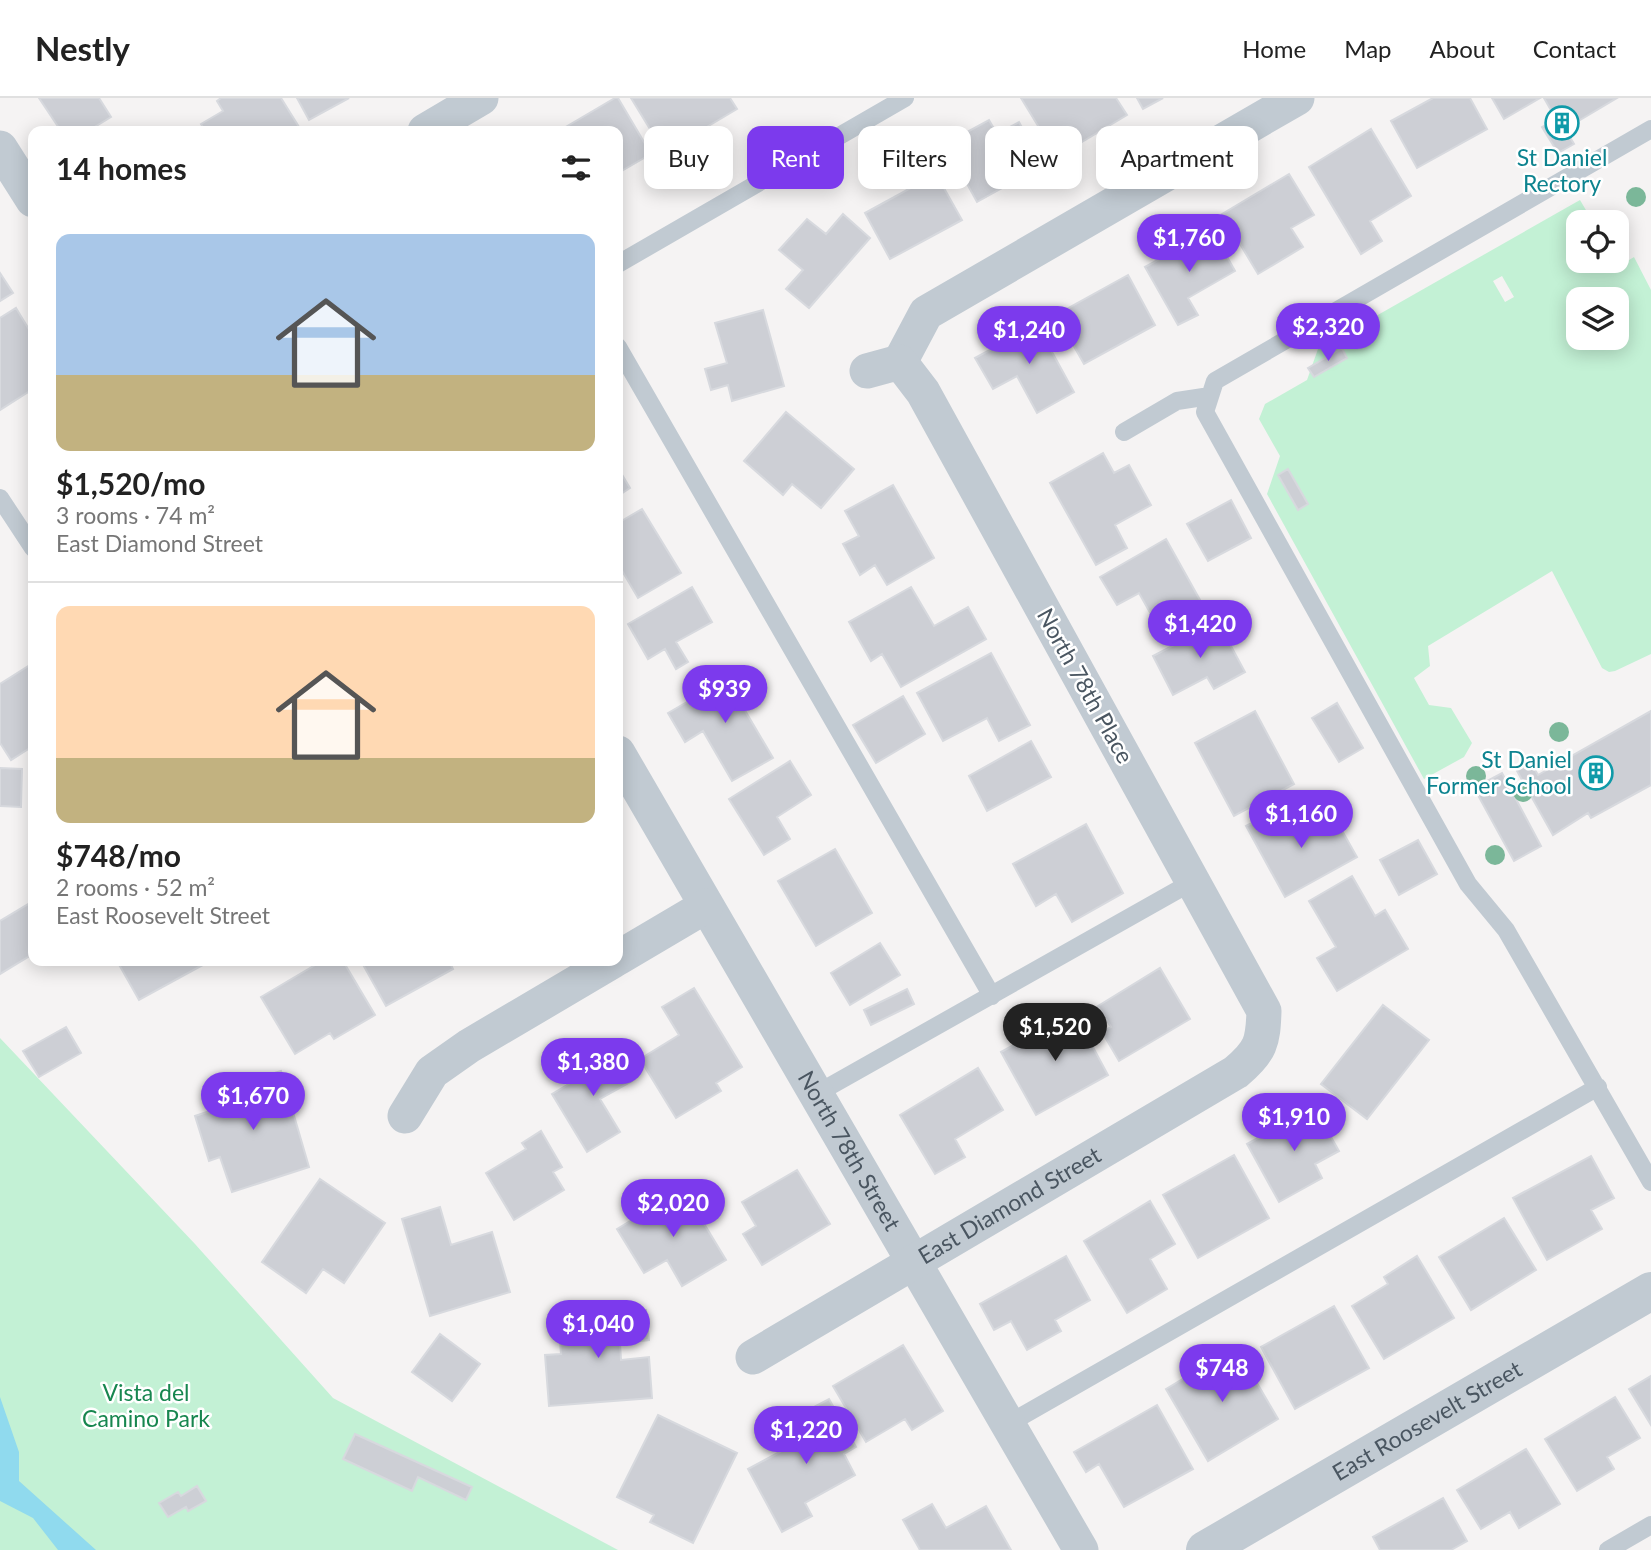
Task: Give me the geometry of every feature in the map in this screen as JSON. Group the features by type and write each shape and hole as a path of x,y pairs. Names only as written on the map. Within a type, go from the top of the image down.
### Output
{"street":[{"path":"433,126 481,98"},
{"path":"867,371 900,362 926,313 1297,98"},
{"path":"0,148 28,192"},
{"name":"North 78th Place","path":"900,362 923,393 1264,1011 1261,1048"},
{"name":"North 78th Street","path":"623,762 1081,1550"},
{"path":"623,955 706,906"},
{"path":"405,1116 432,1072 469,1046 605,966"},
{"name":"East Diamond Street","path":"753,1357 915,1264 1236,1072 1261,1048"},
{"name":"East Roosevelt Street","path":"1205,1550 1651,1291"}],"lane":[{"path":"623,261 905,98"},
{"path":"1651,129 1215,381 1205,412 1461,872 1506,930 1651,1182"},
{"path":"623,356 992,996"},
{"path":"1124,432 1177,401 1210,396"},
{"path":"0,498 28,540"},
{"path":"816,1094 1192,882"},
{"path":"1008,1424 1598,1087"},
{"path":"1608,1550 1651,1525"}],"green space":[{"path":"1580,200 1586,210 1566,210 1566,273 1629,273 1629,260 1634,257 1651,290 1651,654 1615,671 1609,672 1602,668 1552,571 1428,646 1430,666 1414,678 1429,705 1451,708 1472,743 1464,757 1424,779 1267,494 1280,456 1259,419 1265,404 1307,380 1318,349","holes":["1502,276 1514,297 1505,302 1493,281"]},
{"name":"Vista del Camino Park","path":"0,1038 195,1244 333,1398 618,1550 0,1550"}],"water":[{"path":"0,1397 19,1452 19,1481 96,1550 58,1550 33,1518 0,1501"}],"building":[{"path":"39,98 99,98 111,117 96,126 58,126"},
{"path":"221,98 281,98 298,126 202,126 201,124 223,111 217,101"},
{"path":"297,98 349,98 309,120"},
{"path":"618,98 644,142 644,158 623,170 623,126 567,126"},
{"path":"631,98 730,98 737,109 708,126 648,126"},
{"path":"1021,98 1116,98 1127,115 1109,126 1096,126 1096,134 1082,142 1082,126 1038,126"},
{"path":"1137,98 1163,98 1143,109"},
{"path":"1433,98 1470,98 1487,129 1417,168 1391,121"},
{"name":"St Daniel Rectory","path":"1492,98 1540,98 1504,119"},
{"name":"St Daniel Rectory","path":"1544,98 1617,98 1565,129 1574,144 1558,153 1542,127 1556,119"},
{"path":"989,120 992,126 985,126 985,189 1000,189 977,202 970,189 971,130"},
{"path":"1371,129 1411,196 1370,221 1382,241 1361,254 1309,167"},
{"path":"1289,174 1314,215 1291,228 1303,247 1258,274 1222,214"},
{"path":"909,189 944,189 962,220 890,259 865,213"},
{"path":"843,214 870,238 809,308 786,289 803,270 779,250 807,219 826,234"},
{"path":"1212,230 1235,271 1188,298 1198,315 1178,325 1145,267"},
{"path":"0,273 13,293 0,301"},
{"path":"1128,275 1155,325 1084,364 1056,315"},
{"path":"16,308 28,328 28,392 0,410 0,318"},
{"path":"763,310 784,386 732,401 728,385 711,390 705,369 727,363 715,323"},
{"path":"1045,320 1060,347 1052,352 1074,392 1037,413 1017,376 993,389 975,358"},
{"path":"1342,348 1347,358 1314,377 1308,368"},
{"path":"786,412 854,469 821,508 792,484 783,495 744,461"},
{"path":"1103,453 1114,473 1129,465 1151,505 1115,525 1127,548 1096,565 1050,483"},
{"path":"1288,469 1308,504 1298,510 1278,475"},
{"path":"623,476 630,488 623,493"},
{"path":"893,485 934,558 887,585 875,565 860,575 843,544 859,536 845,511"},
{"path":"1231,500 1251,538 1208,561 1187,524"},
{"path":"642,509 681,573 638,598 623,572 623,520"},
{"path":"1166,539 1205,609 1162,634 1139,593 1117,605 1100,577"},
{"path":"692,587 712,622 676,642 688,662 676,669 665,649 648,659 628,624"},
{"path":"911,587 934,626 968,607 986,639 901,687 882,654 871,661 849,622"},
{"path":"1218,622 1245,672 1214,689 1207,677 1173,695 1153,656"},
{"path":"991,653 1030,725 999,741 987,718 943,741 917,693"},
{"path":"28,666 28,749 11,760 0,743 0,684"},
{"path":"742,670 759,698 743,707 773,758 732,781 703,731 685,742 668,713"},
{"path":"903,696 925,734 876,763 853,725"},
{"path":"1337,703 1363,748 1339,762 1312,718"},
{"path":"1255,711 1294,784 1234,816 1195,743"},
{"name":"St Daniel Former School","path":"1651,711 1651,785 1591,818 1588,813 1553,835 1517,771 1531,763 1538,775"},
{"path":"1031,741 1051,777 987,811 969,776"},
{"path":"790,761 811,795 777,817 790,839 764,855 729,799"},
{"path":"0,768 22,769 21,807 0,806"},
{"path":"1502,773 1541,846 1514,861 1474,788"},
{"path":"1277,810 1290,833 1331,811 1357,857 1285,897 1246,826"},
{"path":"1086,824 1123,893 1072,922 1056,894 1036,906 1013,864"},
{"path":"1418,840 1437,874 1399,895 1380,860"},
{"path":"835,849 872,913 816,946 778,881"},
{"path":"1352,876 1375,916 1385,910 1408,949 1337,991 1317,958 1336,947 1309,901"},
{"path":"28,904 28,957 0,974 0,921"},
{"path":"880,943 900,975 850,1005 831,973"},
{"path":"120,966 201,966 139,1000"},
{"path":"314,966 346,966 375,1015 334,1039 330,1033 295,1054 261,997"},
{"path":"364,966 452,966 453,969 386,1006"},
{"path":"1160,968 1190,1019 1119,1061 1102,1032 1111,1027 1098,1006"},
{"path":"694,988 742,1067 716,1083 721,1091 676,1118 640,1059 679,1035 662,1007"},
{"path":"907,989 914,1004 871,1025 864,1010"},
{"path":"1383,1005 1429,1040 1367,1119 1321,1084"},
{"path":"1074,1012 1108,1075 1036,1115 1001,1052"},
{"path":"66,1027 81,1053 39,1077 23,1051"},
{"path":"612,1046 632,1081 600,1099 620,1132 587,1152 552,1094 577,1079 572,1071"},
{"path":"978,1068 1003,1110 955,1139 965,1157 935,1174 900,1115"},
{"path":"281,1071 309,1167 232,1192 220,1157 209,1161 195,1116 210,1111 204,1094"},
{"path":"1314,1107 1339,1151 1315,1164 1322,1178 1279,1202 1247,1144"},
{"path":"541,1131 562,1167 553,1172 564,1190 514,1220 486,1173 526,1149 522,1143"},
{"path":"1234,1155 1269,1218 1198,1258 1163,1195"},
{"path":"1591,1156 1614,1198 1591,1210 1602,1229 1547,1260 1513,1198"},
{"path":"797,1170 830,1224 762,1265 743,1234 756,1226 742,1202"},
{"path":"320,1179 385,1223 344,1283 323,1269 306,1293 262,1262"},
{"path":"683,1189 726,1260 682,1286 667,1260 644,1273 617,1229"},
{"path":"1150,1201 1175,1244 1150,1259 1167,1289 1127,1313 1084,1241"},
{"path":"440,1207 451,1245 492,1232 510,1292 430,1316 402,1219"},
{"path":"1504,1218 1536,1270 1471,1310 1439,1257"},
{"path":"1066,1256 1090,1300 1055,1320 1061,1331 1027,1350 1011,1321 994,1330 980,1304"},
{"path":"1417,1256 1454,1318 1384,1359 1352,1306 1388,1284 1384,1277"},
{"path":"1334,1306 1369,1368 1295,1409 1261,1347"},
{"path":"646,1310 649,1340 620,1343 621,1360 649,1357 652,1398 549,1406 545,1355 561,1354 558,1317"},
{"path":"440,1334 480,1364 452,1401 412,1372"},
{"path":"903,1345 943,1411 912,1430 905,1419 866,1442 833,1386"},
{"path":"1236,1347 1278,1419 1208,1461 1166,1389"},
{"path":"1651,1376 1651,1425 1629,1389"},
{"path":"1615,1397 1640,1438 1607,1457 1614,1469 1577,1491 1545,1439"},
{"path":"829,1399 856,1447 844,1454 855,1475 805,1503 812,1516 782,1532 748,1469 804,1439 793,1418"},
{"path":"1157,1405 1193,1469 1124,1507 1099,1464 1086,1472 1074,1452"},
{"path":"658,1415 737,1453 693,1543 650,1522 654,1515 617,1497"},
{"path":"355,1434 472,1487 466,1500 418,1477 412,1491 343,1459"},
{"path":"1526,1449 1560,1504 1519,1528 1510,1512 1481,1529 1457,1490"},
{"path":"197,1486 206,1501 188,1511 186,1507 168,1517 159,1503 178,1492 181,1496"},
{"path":"1443,1498 1467,1541 1451,1550 1380,1550 1373,1537"},
{"path":"932,1504 946,1528 986,1506 1011,1550 920,1550 903,1520"}],"place":[{"name":"St Daniel Rectory","path":"1562,123"},
{"name":"St Daniel Former School","path":"1596,773"}]}
